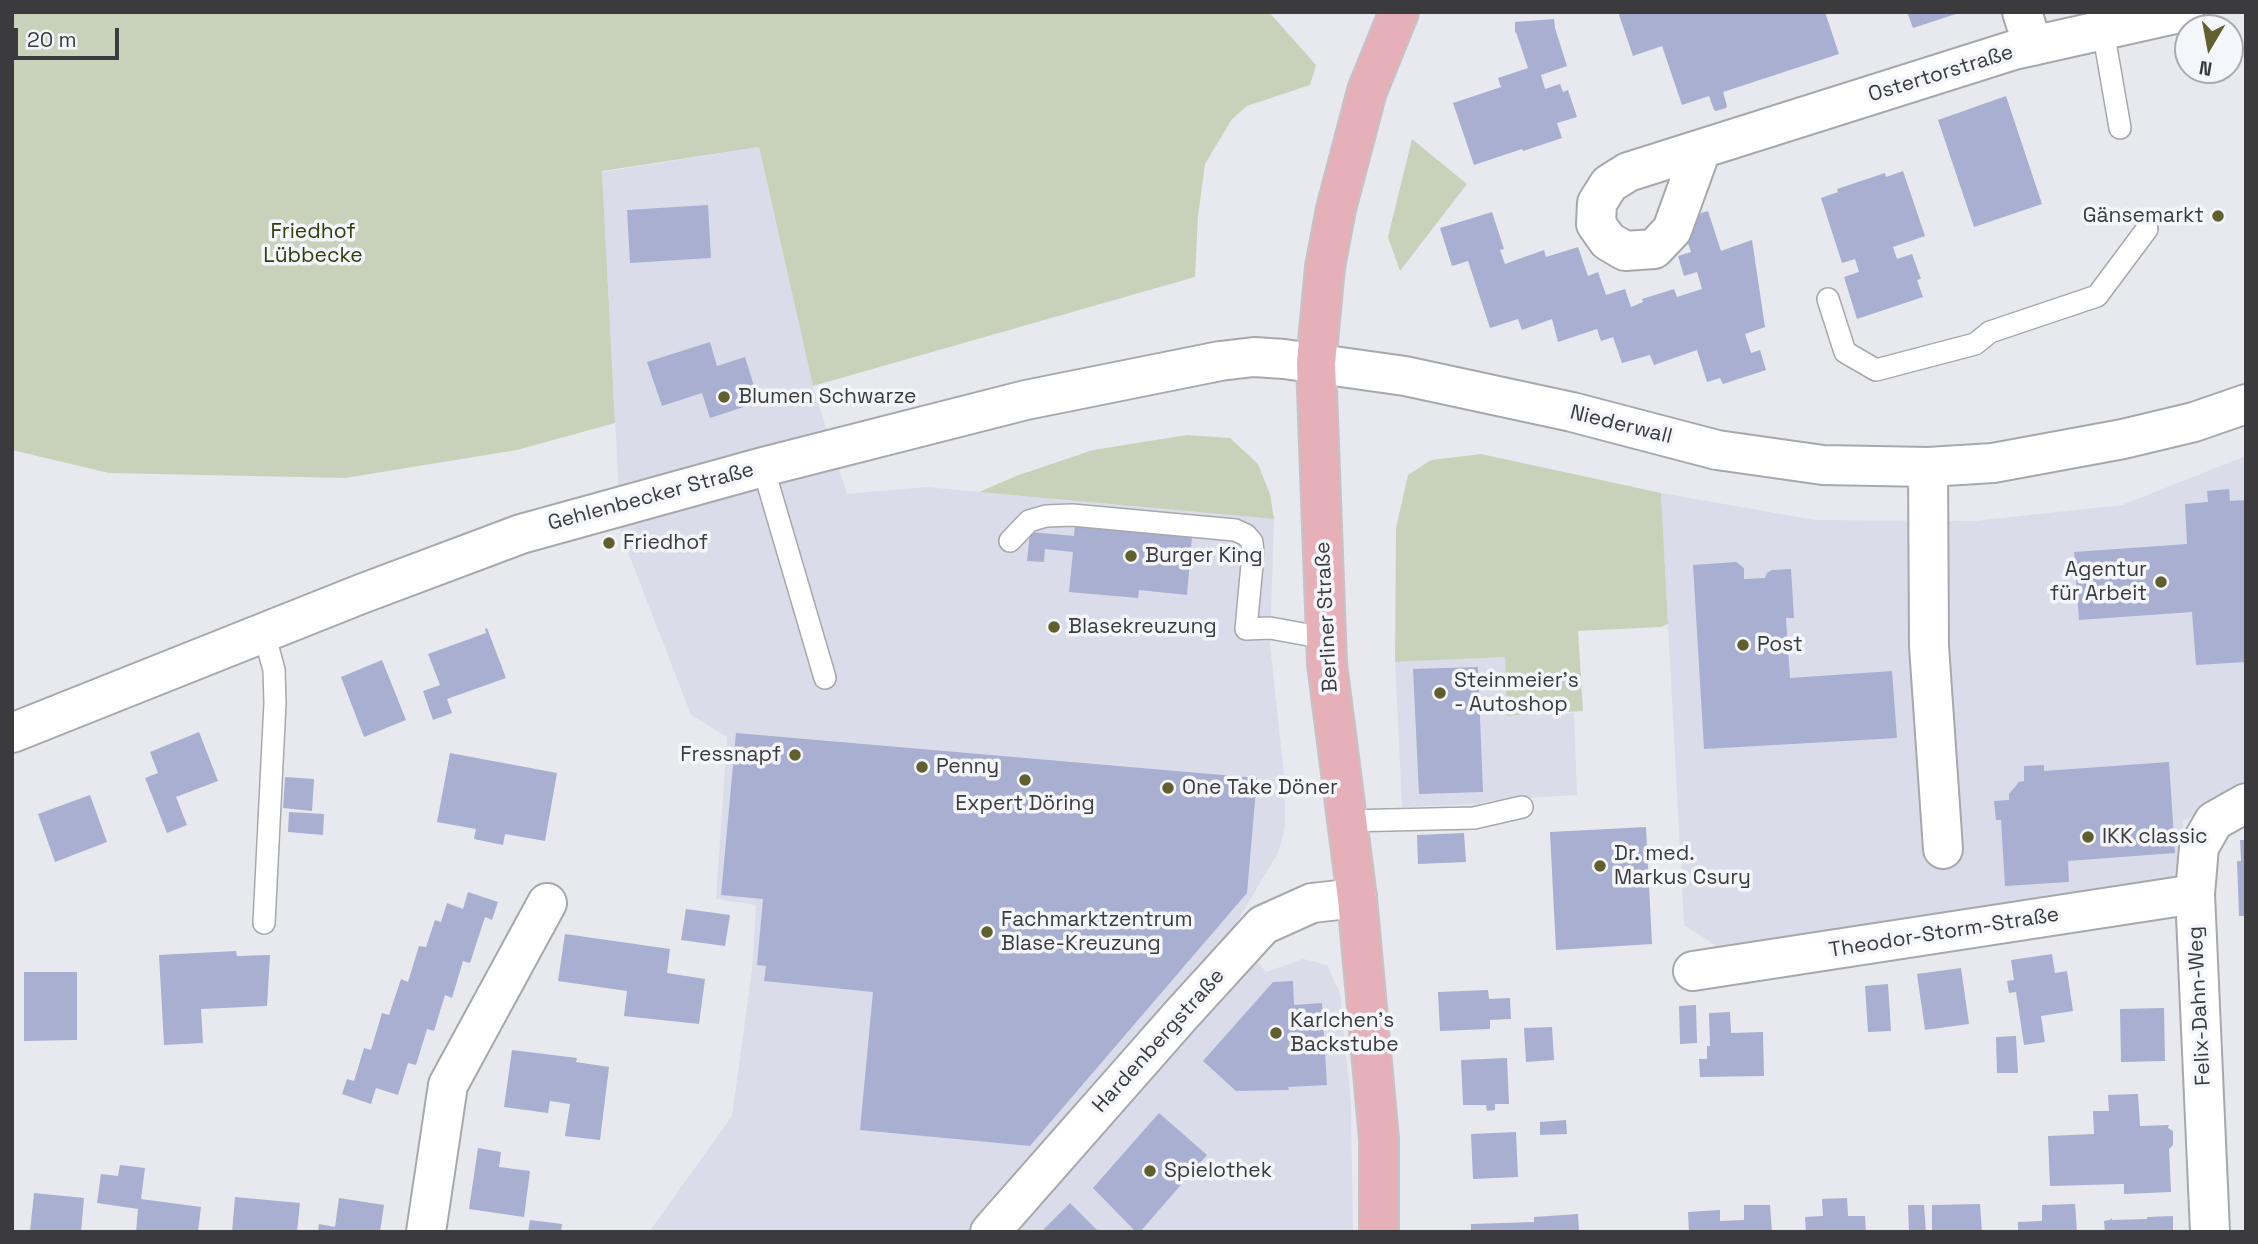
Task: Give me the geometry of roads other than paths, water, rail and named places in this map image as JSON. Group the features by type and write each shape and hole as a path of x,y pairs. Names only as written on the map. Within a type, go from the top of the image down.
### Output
{"main road":[{"name":"Berliner Straße","path":"1379,1232 1379,1139 1357,898 1325,638 1316,363 1325,267 1336,209 1367,92 1399,12"}],"street":[{"name":"Ostertorstraße","path":"1701,150 2014,50 2028,29 2103,30 2185,12"},
{"name":"Gehlenbecker Straße","path":"12,733 521,534 763,467 1026,400 1220,361 1254,357 1316,363"},
{"name":"Niederwall","path":"1316,363 1405,376 1518,400 1717,450 1823,466 1928,467 1993,463 2123,439 2194,422 2246,404"},
{"path":"1928,467 1929,646 1943,849"},
{"name":"Felix-Dahn-Weg","path":"2210,1232 2195,894 2199,847 2214,821 2246,803"},
{"name":"Theodor-Storm-Straße","path":"1693,971 2195,894"},
{"name":"Hardenbergstraße","path":"990,1232 1263,925 1312,904 1357,898"},
{"path":"426,1232 448,1085 547,903"}],"lane":[{"path":"2103,30 2120,128"},
{"path":"1828,299 1845,352 1876,370 1975,344 1990,332 2097,296 2147,229"},
{"path":"763,467 825,678"},
{"path":"1010,541 1029,521 1046,516 1072,515 1235,530 1246,535 1252,542 1246,629 1270,628 1325,638"},
{"path":"264,633 274,670 275,703 264,923"},
{"path":"1346,821 1474,818 1522,807"}],"place":[{"name":"Gänsemarkt","path":"2218,216"},
{"name":"Blumen Schwarze","path":"724,397"},
{"name":"Friedhof","path":"609,543"},
{"name":"Burger King","path":"1131,556"},
{"name":"Agentur für Arbeit","path":"2161,582"},
{"name":"Blasekreuzung","path":"1054,627"},
{"name":"Post","path":"1743,645"},
{"name":"Steinmeier's - Autoshop","path":"1440,693"},
{"name":"Fressnapf","path":"795,755"},
{"name":"Penny","path":"922,767"},
{"name":"Expert Döring","path":"1025,780"},
{"name":"One Take Döner","path":"1168,788"},
{"name":"IKK classic","path":"2088,837"},
{"name":"Dr. med. Markus Csury","path":"1600,866"},
{"name":"Fachmarktzentrum Blase-Kreuzung","path":"987,932"},
{"name":"Karlchen's Backstube","path":"1276,1033"},
{"name":"Spielothek","path":"1150,1171"}],"park label":[{"name":"Friedhof Lübbecke","path":"313,244"}]}
